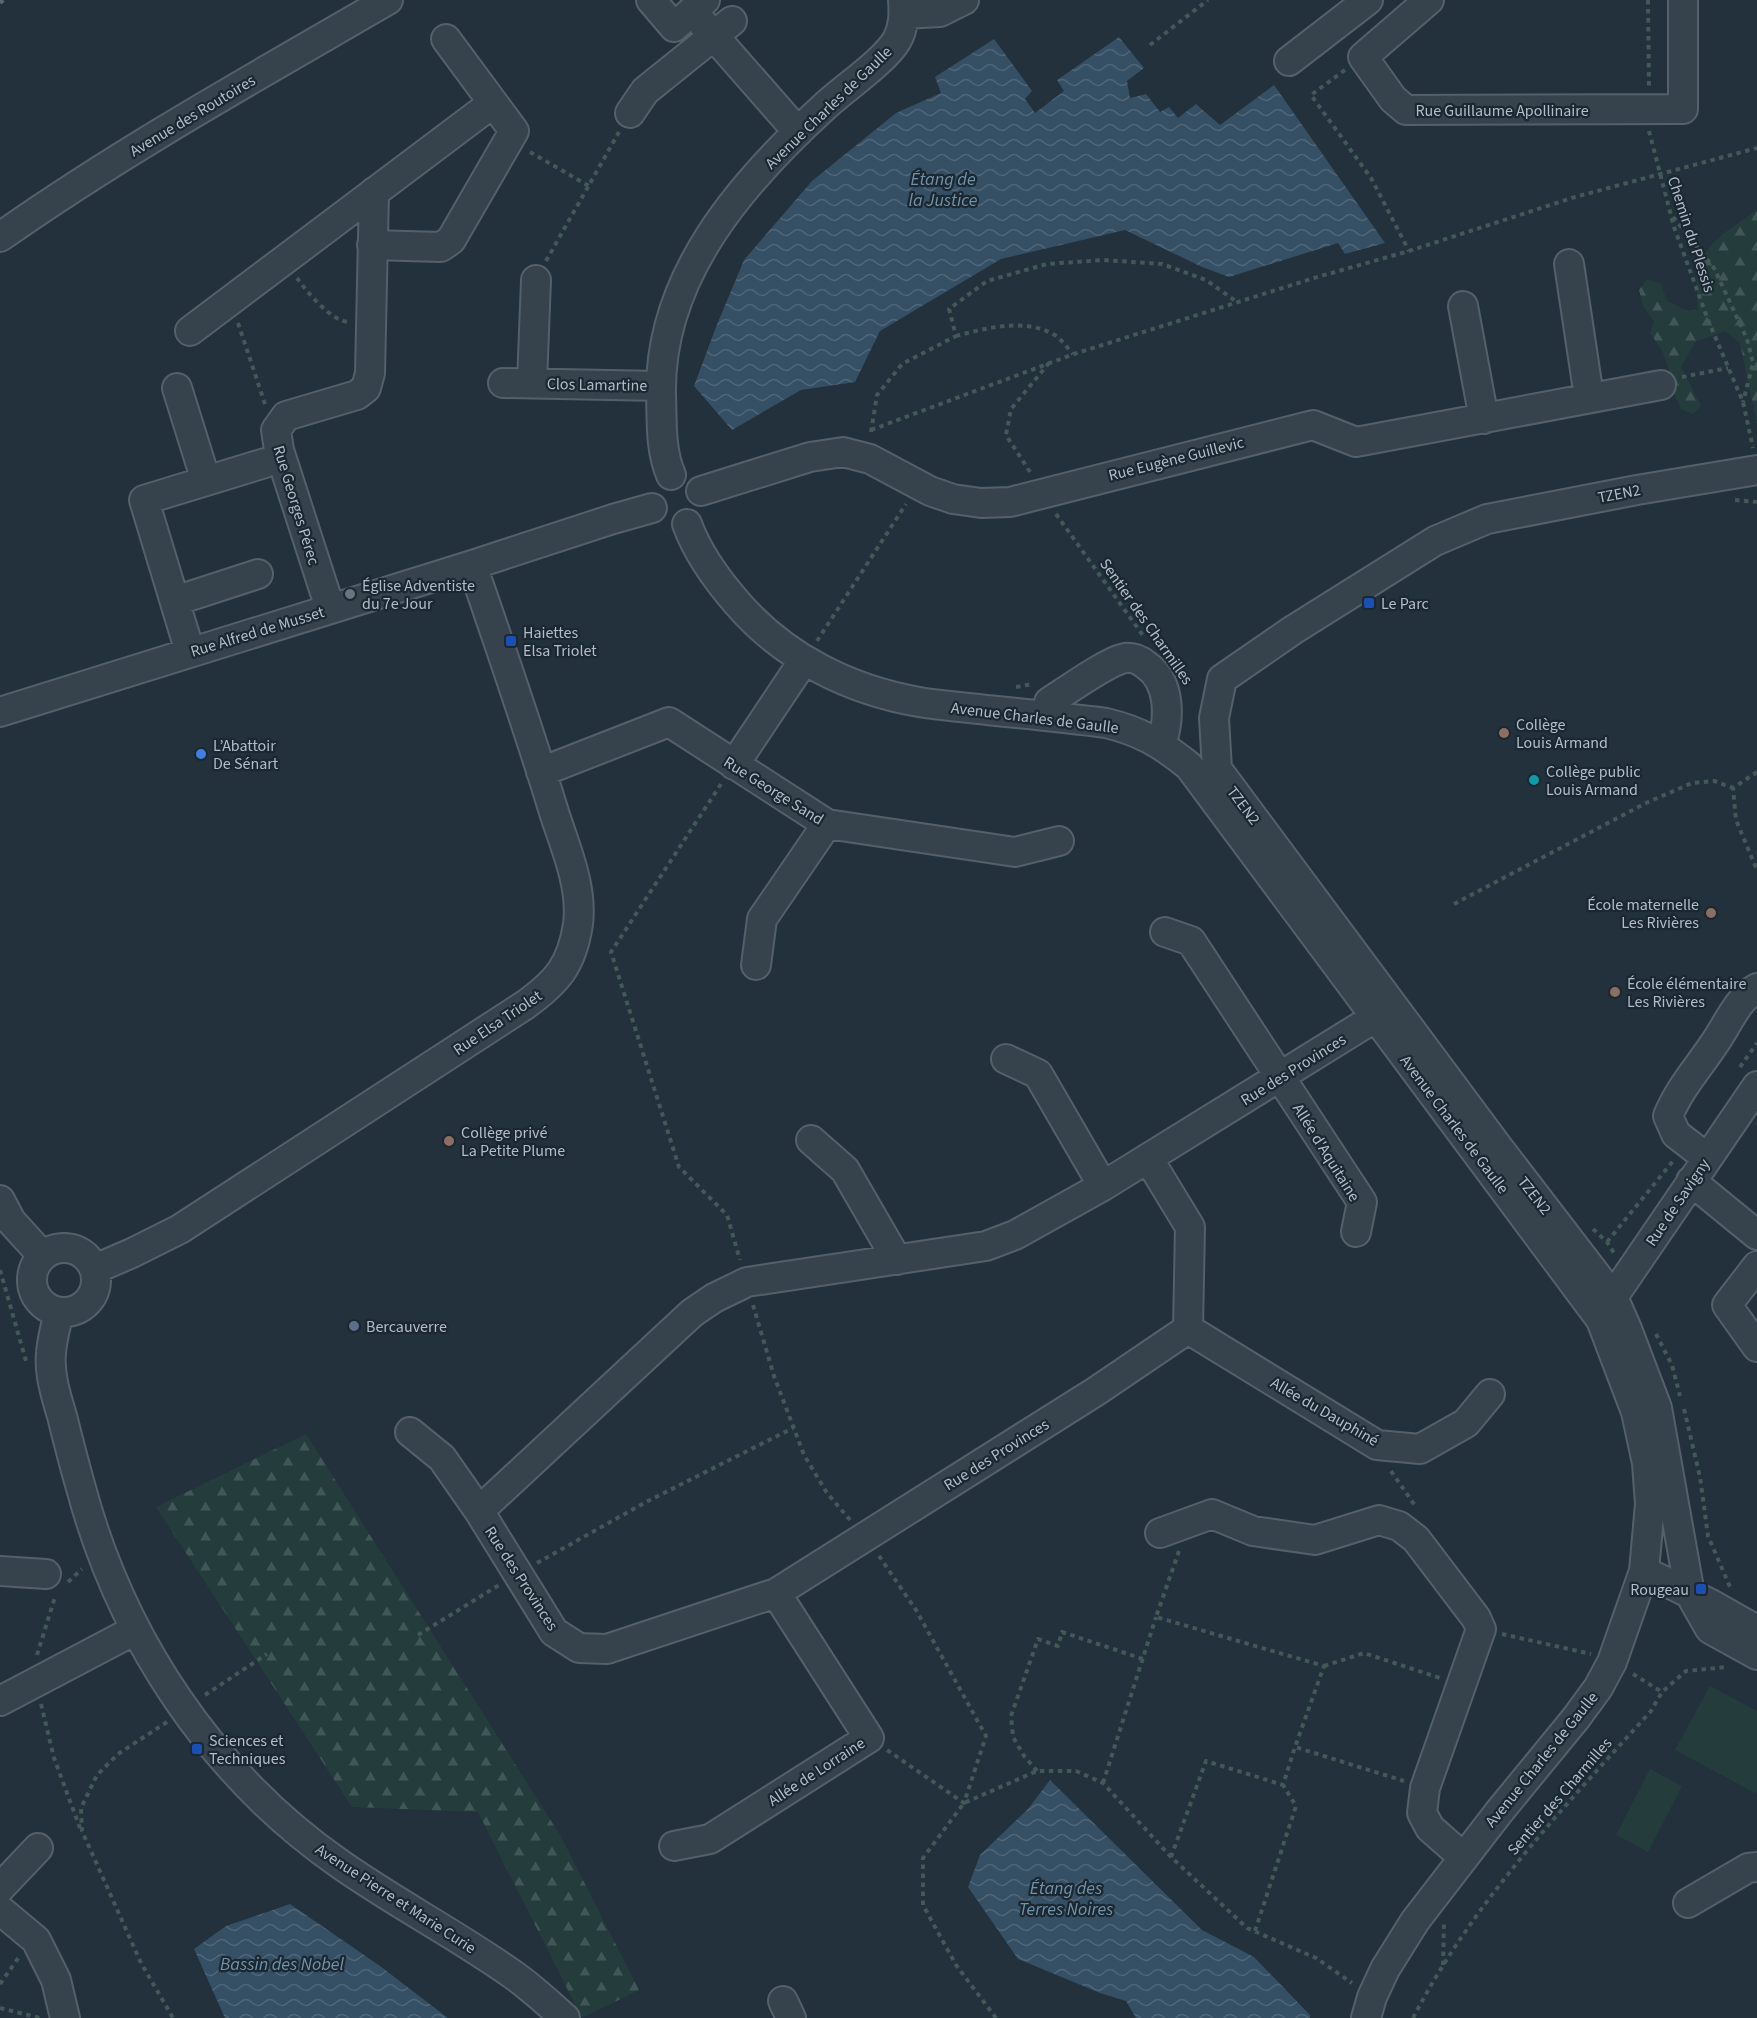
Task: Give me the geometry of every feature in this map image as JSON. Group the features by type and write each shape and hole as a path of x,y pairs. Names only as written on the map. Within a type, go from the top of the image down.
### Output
{"street":[{"name":"Avenue des Routoires","path":"0,237 55,198 163,131 388,0"},
{"path":"651,0 674,27 698,6 723,29 798,132"},
{"path":"903,7 940,12 964,0"},
{"path":"1289,61 1368,0"},
{"name":"Rue Guillaume Apollinaire","path":"1363,57 1393,99 1406,110 1683,109 1683,0"},
{"path":"1363,57 1424,2"},
{"name":"Avenue Charles de Gaulle","path":"671,474 666,463 661,386 668,330 682,288 700,251 724,214 761,170 825,106 886,54 897,39 902,27 903,7"},
{"path":"630,113 645,91 723,29"},
{"path":"372,245 441,247 451,240 514,131 446,39"},
{"path":"190,331 493,103"},
{"name":"Rue Georges Pérec","path":"330,608 279,450 277,429 286,416 357,395 366,388 370,373 374,192"},
{"path":"1569,264 1589,397"},
{"name":"Clos Lamartine","path":"532,383 536,280"},
{"path":"1463,306 1484,419"},
{"name":"Clos Lamartine","path":"503,382 661,386"},
{"name":"Rue Eugène Guillevic","path":"701,491 827,453 843,452 870,459 917,485 953,499 981,503 1010,502 1313,425 1356,442 1661,385"},
{"path":"177,388 206,481"},
{"path":"190,652 144,500 265,463"},
{"name":"TZEN2","path":"1690,1593 1657,1408 1607,1308 1498,1147 1217,769 1214,718 1222,680 1293,630 1434,541 1487,519 1637,490 1756,463"},
{"path":"671,474 686,476 698,484 701,491 702,507 699,514 687,524 670,525 662,522 652,508 651,500 656,484 671,474"},
{"name":"Rue Alfred de Musset","path":"0,712 652,508"},
{"name":"Avenue Charles de Gaulle","path":"687,524 698,550 719,582 746,614 775,640 804,660 851,683 889,696 921,703 1106,723 1126,728 1161,745 1189,766 1376,1017 1607,1308 1636,1412 1647,1463 1650,1504 1644,1571 1612,1662 1598,1688 1434,1894 1398,1945 1369,2008"},
{"name":"Rue Elsa Triolet","path":"95,1269 180,1229 525,1005 551,986 562,971 573,948 578,922 578,889 472,565"},
{"path":"175,601 258,574"},
{"path":"1047,716 1049,702 1098,671 1124,658 1138,659 1154,670 1166,692 1167,729 1161,745"},
{"path":"734,765 804,660"},
{"name":"Rue George Sand","path":"541,772 669,722 827,824 1015,852 1059,841"},
{"name":"TZEN2","path":"1189,766 1217,769"},
{"path":"756,965 762,919 827,824"},
{"name":"Allée d'Aquitaine","path":"1166,932 1191,941 1362,1202 1356,1232"},
{"path":"1757,988 1748,993 1676,1097 1668,1116 1676,1134 1699,1169 1757,1235"},
{"name":"Rue des Provinces","path":"1188,1329 1095,1392 776,1593 607,1649 579,1648 554,1632 478,1510 692,1313 714,1298 747,1282 986,1246 1015,1235 1103,1186 1376,1017"},
{"path":"1006,1059 1038,1074 1103,1186"},
{"name":"Rue de Savigny","path":"1607,1308 1757,1086"},
{"path":"811,1140 845,1170 897,1260"},
{"path":"1148,1158 1190,1227 1188,1329"},
{"path":"0,1200 11,1221 42,1255"},
{"path":"62,1247 72,1248 90,1259 95,1269 97,1280 95,1291 81,1308 70,1312 59,1312 49,1309 34,1294 32,1273 42,1255 51,1250 62,1247"},
{"path":"1757,1266 1727,1305 1757,1347"},
{"name":"Avenue Pierre et Marie Curie","path":"59,1312 51,1353 55,1390 91,1524 110,1575 135,1630 184,1708 225,1761 263,1801 298,1832 367,1882 516,1977 565,2018"},
{"name":"Allée du Dauphiné","path":"1188,1329 1377,1445 1420,1449 1466,1423 1490,1394"},
{"path":"410,1432 442,1458 478,1510"},
{"path":"1160,1533 1212,1514 1253,1531 1315,1540 1379,1520 1399,1526 1416,1539 1476,1618 1481,1629 1425,1788 1422,1812 1430,1828 1463,1857"},
{"path":"0,1571 46,1574"},
{"path":"1644,1571 1690,1593 1754,1645"},
{"name":"Allée de Lorraine","path":"674,1846 710,1839 869,1738 776,1593"},
{"path":"0,1701 135,1630"},
{"path":"0,1888 38,1848"},
{"path":"1688,1903 1748,1868 1757,1867"},
{"path":"0,1910 36,1940 56,1980 65,2018"}],"path":[{"path":"1150,45 1208,0"},
{"name":"Chemin du Plessis","path":"1647,0 1649,137 1671,214 1708,320 1743,402 1756,463"},
{"path":"1363,57 1311,95 1371,178 1409,251"},
{"path":"536,280 630,113"},
{"path":"510,140 588,186"},
{"path":"871,430 1074,354 1409,251 1575,196 1757,148"},
{"path":"1671,214 1714,268 1748,339 1753,363 1743,402"},
{"path":"956,336 949,309 987,281 1047,264 1103,260 1162,264 1206,280 1238,302"},
{"path":"284,261 318,303 342,322 371,322"},
{"path":"230,301 270,419 277,429"},
{"path":"870,459 871,430 877,394 902,364 956,336 998,326 1036,328 1055,335 1074,354"},
{"name":"Sentier des Charmilles","path":"1050,362 1011,409 1006,435 1043,493 1148,642"},
{"path":"1661,385 1679,378 1728,368"},
{"path":"804,660 917,485"},
{"path":"1726,499 1757,502"},
{"path":"1733,788 1757,772"},
{"path":"1454,904 1646,803 1692,783 1713,781 1733,788"},
{"path":"1733,788 1736,820 1757,870"},
{"path":"418,1635 518,1573 646,1502 794,1428"},
{"path":"1103,1783 1188,1522"},
{"path":"1156,1617 1324,1666 1364,1653 1461,1685"},
{"path":"1481,1629 1588,1653 1612,1662 1662,1692"},
{"path":"1037,1771 1024,1756 1013,1737 1011,1716 1038,1639 1058,1646 1062,1632 1143,1659"},
{"name":"Sentier des Charmilles","path":"1413,2018 1433,1978 1518,1861 1651,1711 1662,1692 1686,1671 1742,1665 1754,1645"},
{"path":"173,2018 141,1963 82,1832 81,1808 97,1775 118,1754 267,1654"},
{"path":"1283,1785 1324,1666"},
{"path":"869,1738 964,1803"},
{"path":"1295,1747 1425,1788"},
{"path":"1171,1857 1206,1761 1283,1785 1296,1806 1255,1931"},
{"path":"996,2018 956,1965 923,1905 923,1858 964,1803 1037,1771 1076,1771 1103,1783 1171,1857 1247,1928 1316,1958 1369,2008"},
{"path":"1434,1894 1443,1902 1445,1929 1443,1966"},
{"path":"0,2008 40,2018"}],"green space":[{"path":"1757,210 1757,424 1740,343 1725,331 1695,342 1681,367 1701,406 1693,414 1681,409 1671,388 1669,369 1662,350 1650,333 1654,321 1644,308 1639,290 1647,279 1661,284 1667,301 1688,311 1698,310 1697,277 1706,252 1721,236"},
{"path":"306,1434 560,1835 639,1990 582,2018 478,1812 352,1807 156,1507"},
{"path":"1710,1686 1757,1711 1757,1794 1675,1750"},
{"path":"1650,1769 1682,1786 1648,1852 1616,1835"}],"water":[{"name":"Étang de la Justice","path":"1119,37 1144,68 1127,81 1130,98 1146,94 1160,112 1169,107 1178,118 1196,104 1220,125 1274,85 1385,243 1345,254 1338,243 1229,277 1202,267 1125,230 1001,259 880,331 855,382 801,390 732,430 694,386 744,260 812,181 896,113 941,93 935,77 994,39 1032,91 1025,99 1035,113 1064,91 1057,80"},
{"name":"Étang des Terres Noires","path":"1050,1780 1202,1930 1254,1957 1310,2015 1310,2018 1136,2018 1126,2001 1100,1993 1018,1959 968,1887 980,1855 1028,1809"},
{"name":"Bassin des Nobel","path":"290,1904 380,1966 448,2018 225,2018 194,1949 226,1926"}],"railway":[{"path":"0,3 3,0"}],"place":[{"name":"Église Adventiste du 7e Jour","path":"350,594"},
{"name":"Le Parc","path":"1369,603"},
{"name":"Haiettes Elsa Triolet","path":"511,641"},
{"name":"Collège Louis Armand","path":"1504,733"},
{"name":"L’Abattoir De Sénart","path":"201,754"},
{"name":"Collège public Louis Armand","path":"1534,780"},
{"name":"École maternelle Les Rivières","path":"1711,913"},
{"name":"École élémentaire Les Rivières","path":"1615,992"},
{"name":"Collège privé La Petite Plume","path":"449,1141"},
{"name":"Bercauverre","path":"354,1326"},
{"name":"Rougeau","path":"1701,1589"},
{"name":"Sciences et Techniques","path":"197,1749"}]}
